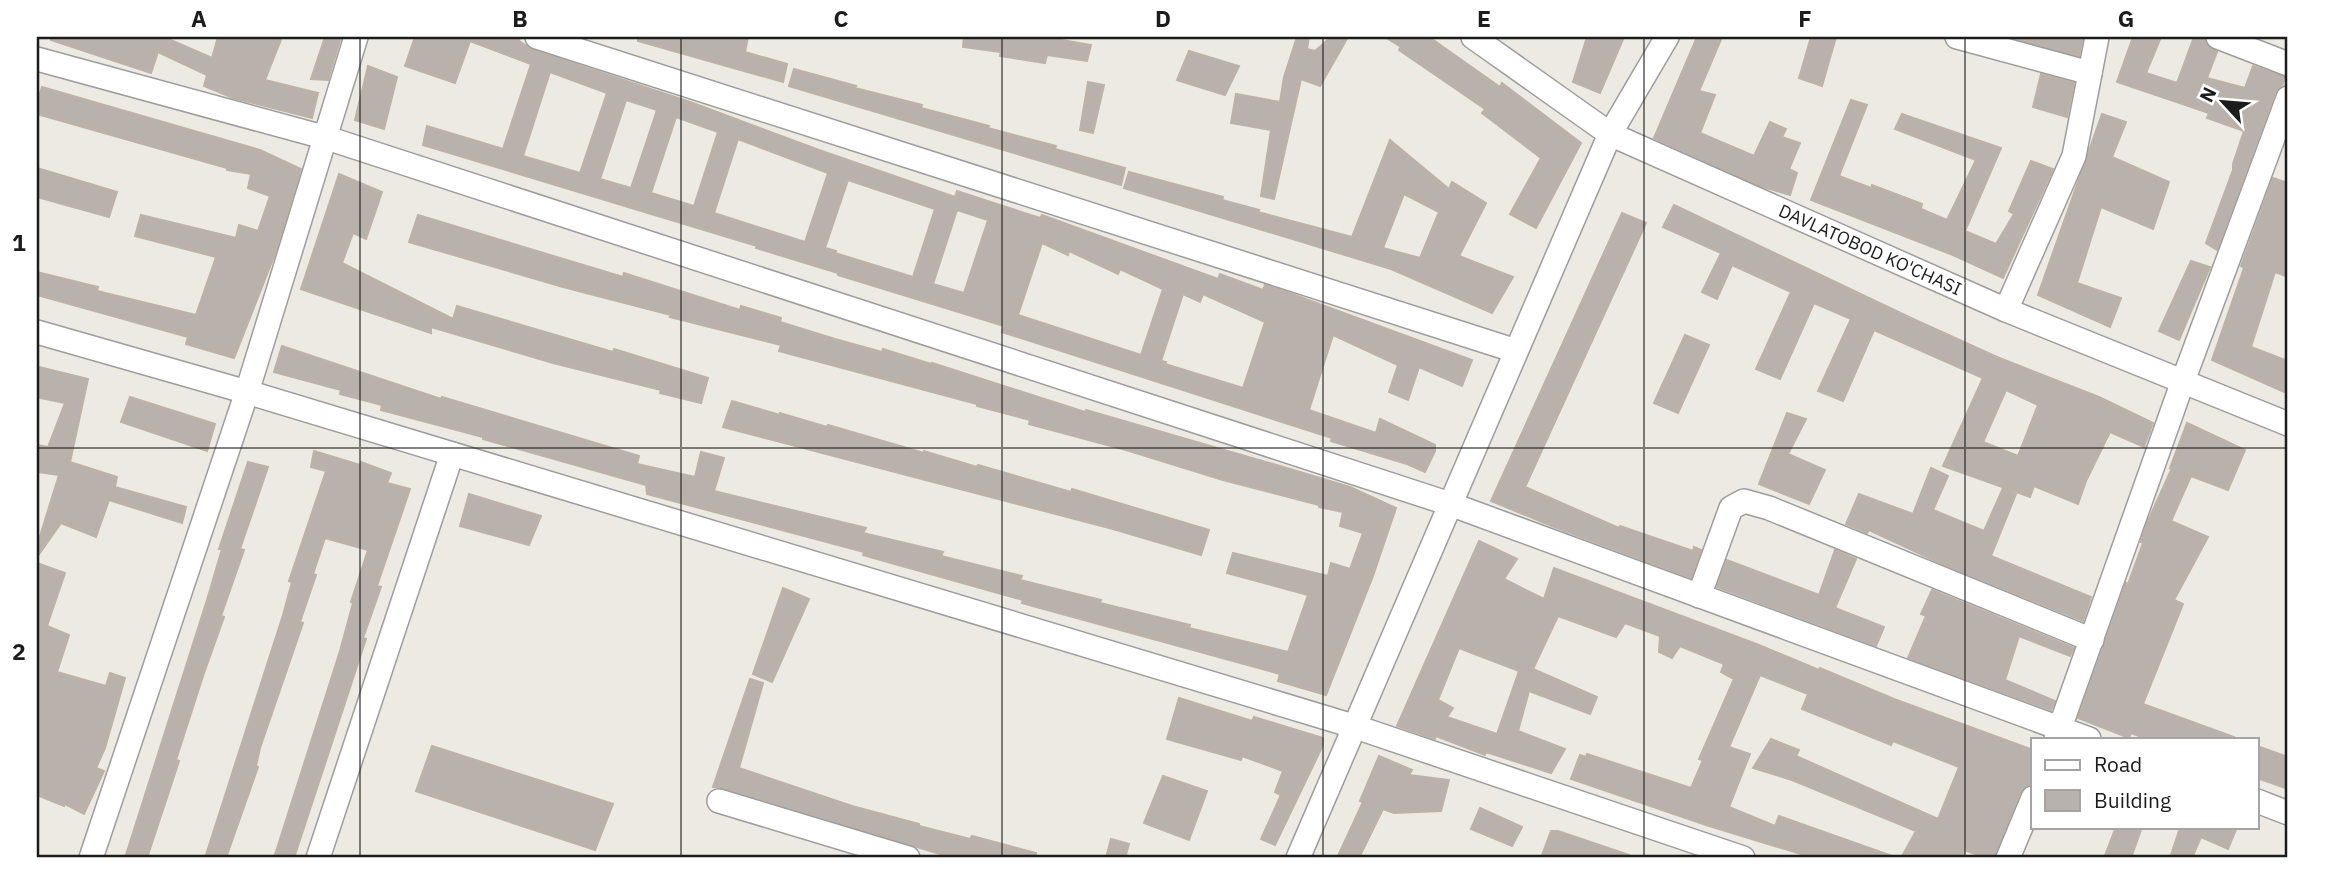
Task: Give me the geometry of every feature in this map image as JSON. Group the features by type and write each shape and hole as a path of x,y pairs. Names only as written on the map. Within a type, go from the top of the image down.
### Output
{"street":[{"path":"91,858 247,392 356,37"},
{"path":"537,37 1516,351"},
{"name":"DAVLATOBOD KO'CHASI","path":"1473,37 1610,134 2006,310 2288,424"},
{"path":"1298,858 1610,134 1667,37"},
{"path":"1957,37 2090,74"},
{"path":"2006,310 2074,156 2097,37"},
{"path":"2218,37 2288,64"},
{"path":"37,59 327,138 1450,503 2059,734 2082,738"},
{"path":"2059,734 2183,381 2288,98"},
{"path":"37,332 247,392 1353,726 1678,848 1743,858"},
{"path":"318,858 452,454"},
{"path":"1699,596 1731,509 1744,500 2092,640"},
{"path":"719,801 908,858"},
{"path":"2258,801 2288,813"},
{"path":"2008,858 2031,803"}],"building":[{"path":"51,37 164,37 212,58 218,37 282,37 265,80 318,93 312,118 233,98 204,86 207,75 158,52 151,73 51,40"},
{"path":"325,37 341,37 328,80 311,79"},
{"path":"415,37 520,37 519,41 533,50 693,103 955,197 957,191 1040,218 1042,215 1218,279 1220,274 1263,290 1265,285 1472,360 1462,386 1419,367 1408,400 1389,392 1398,365 1333,335 1309,410 1376,433 1380,419 1435,445 1425,472 1331,441 1332,438 1002,332 1004,326 838,275 756,248 757,246 423,145 427,126 503,149 531,64 470,41 455,83 405,66","holes":["550,72 607,93 580,173 523,156","626,100 657,110 631,188 600,179","676,117 718,132 694,206 651,193","738,139 828,173 805,242 714,213","848,180 935,209 913,277 835,253 836,251 825,248","957,210 988,220 964,293 933,284","1042,243 1068,255 1069,251 1118,274 1120,269 1163,289 1141,355 1018,315","1183,294 1200,302 1203,294 1265,322 1243,388 1165,364 1166,362 1161,361"]},
{"path":"638,37 748,37 745,52 787,64 783,82 638,41"},
{"path":"964,37 1045,37 1091,45 1087,61 1047,55 1045,63 1000,56 1001,52 963,47"},
{"path":"1297,37 1309,37 1307,49 1315,51 1331,37 1348,37 1320,86 1301,79 1274,199 1261,196 1271,130 1231,123 1236,94 1280,102 1284,77"},
{"path":"1385,37 1429,37 1500,87 1502,83 1581,143 1536,228 1510,214 1541,158 1482,113 1485,109 1399,50 1401,47"},
{"path":"1587,37 1624,37 1600,93 1573,82"},
{"path":"1697,37 1722,37 1699,91 1715,95 1700,133 1754,156 1770,122 1786,129 1782,137 1800,143 1789,169 1797,173 1790,195 1760,186 1654,138"},
{"path":"1811,37 1836,37 1822,86 1799,78"},
{"path":"2010,37 2083,37 2079,56"},
{"path":"2133,37 2161,37 2146,73 2177,83 2194,37 2204,37 2208,46 2217,52 2207,78 2245,88 2253,66 2285,77 2282,86 2275,93 2217,250 2206,243 2233,170 2244,131 2207,118 2209,113 2117,82"},
{"path":"1189,51 1239,66 1225,95 1177,80"},
{"path":"368,66 397,77 384,129 355,120"},
{"path":"794,69 922,105 921,108 1125,168 1121,185 789,86"},
{"path":"2041,74 2074,83 2067,117 2033,107"},
{"path":"1088,82 1104,85 1093,133 1080,130"},
{"path":"42,87 260,150 301,169 275,254 234,358 186,344 188,337 37,295 37,272 98,287 97,291 196,315 216,257 135,236 141,215 236,238 239,225 258,231 270,196 248,188 251,174 227,170 37,114"},
{"path":"1851,100 1867,105 1839,176 1922,204 1921,209 1947,220 1976,160 1895,129 1902,114 2001,148 1965,231 1996,244 2014,214 2009,211 2031,161 2053,169 2003,278 1953,255 1811,200"},
{"path":"2102,114 2126,122 2112,157 2169,182 2153,229 2101,207 2077,283 2121,298 2110,327 2038,295"},
{"path":"1390,140 1449,189 1452,182 1486,203 1459,256 1513,277 1492,313 1391,269 1124,188 1129,172 1223,197 1222,200 1259,210 1258,212 1352,237","holes":["1404,194 1439,212 1420,258 1383,248"]},
{"path":"37,168 117,192 109,217 37,197"},
{"path":"339,174 382,192 366,239 353,233 342,263 453,319 457,306 708,378 701,403 431,327 431,333 301,289"},
{"path":"2273,178 2288,183 2288,277 2275,272 2251,347 2288,361 2288,380 2284,392 2212,360 2244,268 2241,266"},
{"path":"1674,205 1997,357 2099,397 2153,423 2144,447 2110,432 2078,504 2034,486 2030,497 1943,466 1983,378 1874,330 1843,401 1818,391 1851,319 1814,303 1780,379 1756,369 1791,292 1732,265 1717,299 1702,292 1721,253 1663,227","holes":["2006,390 2038,405 2018,456 1983,442"]},
{"path":"1622,213 1646,223 1525,487 1619,528 1620,526 1693,551 1694,547 1701,550 1691,578 1491,501"},
{"path":"418,215 623,277 624,273 740,310 741,306 781,318 780,322 835,339 882,352 883,349 1085,412 1086,410 1280,466 1350,487 1396,508 1373,576 1326,695 1278,681 1280,674 1022,603 1023,600 863,555 864,552 647,494 646,485 381,410 382,405 340,394 341,390 274,372 282,346 441,399 442,397 639,456 637,464 695,477 701,452 724,458 714,491 866,528 863,533 943,552 941,556 1022,576 1020,580 1190,625 1189,628 1288,652 1308,595 1227,573 1233,553 1328,576 1331,563 1350,569 1363,533 1340,526 1343,512 1029,424 1030,420 977,404 779,351 781,345 670,317 671,315 409,242"},
{"path":"2191,261 2210,267 2179,340 2159,331"},
{"path":"1685,335 1709,345 1678,413 1654,403"},
{"path":"39,367 88,379 70,462 117,477 115,487 186,507 182,523 109,500 96,537 61,523 37,557 37,546 59,475 37,472 37,445 48,447 65,403 40,398"},
{"path":"130,397 215,424 207,451 121,422"},
{"path":"732,401 1071,492 1072,489 1209,530 1201,555 1113,529 723,427"},
{"path":"1787,413 1806,419 1788,454 1825,470 1809,504 1759,484"},
{"path":"2187,423 2245,450 2228,490 2191,476 2171,521 2208,537 2174,600 2183,604 2143,704 2234,738 2144,738 2131,733 2129,738 2078,718 2143,543 2141,542 2147,523"},
{"path":"314,451 360,465 361,462 391,473 387,483 410,489 377,586 381,587 363,638 366,639 294,858 274,858 340,651 353,603 351,602 368,550 325,538 300,622 303,623 226,858 205,858 283,615 292,582 289,581 326,471 311,467"},
{"path":"248,462 268,467 240,549 244,550 221,616 224,617 176,760 179,761 147,858 125,858 207,600 222,549 219,549"},
{"path":"1931,468 1948,476 1933,510 1984,531 2003,488 2016,494 1991,556 2091,597 2083,621 1942,564 1869,530 1867,533 1846,524 1859,494 1913,514"},
{"path":"469,494 541,516 529,545 460,526"},
{"path":"1479,541 1517,559 1504,579 1544,599 1554,568 2031,749 2031,784 2020,793 1994,858 1964,850 1963,858 1901,858 1916,831 1792,780 1753,768 1771,739 1799,750 1796,756 1938,819 1959,767 1893,741 1891,745 1802,709 1808,694 1760,675 1729,747 1750,754 1729,807 1775,826 1779,816 1892,858 1814,858 1571,779 1580,755 1586,757 1587,754 1691,788 1703,760 1699,759 1734,679 1721,672 1724,664 1680,646 1672,658 1659,652 1660,636 1625,623 1616,637 1558,616 1533,669 1597,697 1590,714 1529,691 1518,731 1565,749 1551,773 1486,752 1485,755 1436,736 1435,739 1397,726","holes":["1459,648 1519,671 1497,734 1447,717 1453,708 1438,700"]},
{"path":"1835,550 1856,559 1835,608 1884,627 1876,646 1717,587 1727,560 1819,595"},
{"path":"37,563 65,573 47,626 69,635 57,672 106,686 110,673 125,678 105,748 96,768 104,771 84,814 65,804 64,806 37,795"},
{"path":"783,588 809,599 772,682 753,674"},
{"path":"1932,590 2074,648 2070,656 2019,636 2005,680 2055,701 2051,710 1908,658 1926,616 1921,614"},
{"path":"750,679 763,683 739,768 919,826 970,839 972,836 1036,853 1036,858 953,858 713,787"},
{"path":"1179,698 1252,721 1254,717 1323,738 1323,745 1275,845 1261,839 1281,795 1275,792 1283,771 1242,756 1241,760 1167,739"},
{"path":"432,746 613,804 595,850 416,791"},
{"path":"2258,746 2288,757 2288,789 2258,778"},
{"path":"1379,756 1412,770 1409,775 1449,780 1441,811 1394,813 1383,809 1359,858 1337,858 1363,802 1360,801"},
{"path":"1163,776 1207,791 1189,840 1144,823"},
{"path":"1480,808 1522,827 1512,846 1471,829"},
{"path":"2116,828 2142,828 2131,858 2104,858"},
{"path":"2180,828 2237,828 2228,849 2201,837 2192,858 2170,858"},
{"path":"1551,831 1629,855 1629,858 1541,858"},
{"path":"1111,839 1129,844 1125,858 1106,858"}]}
